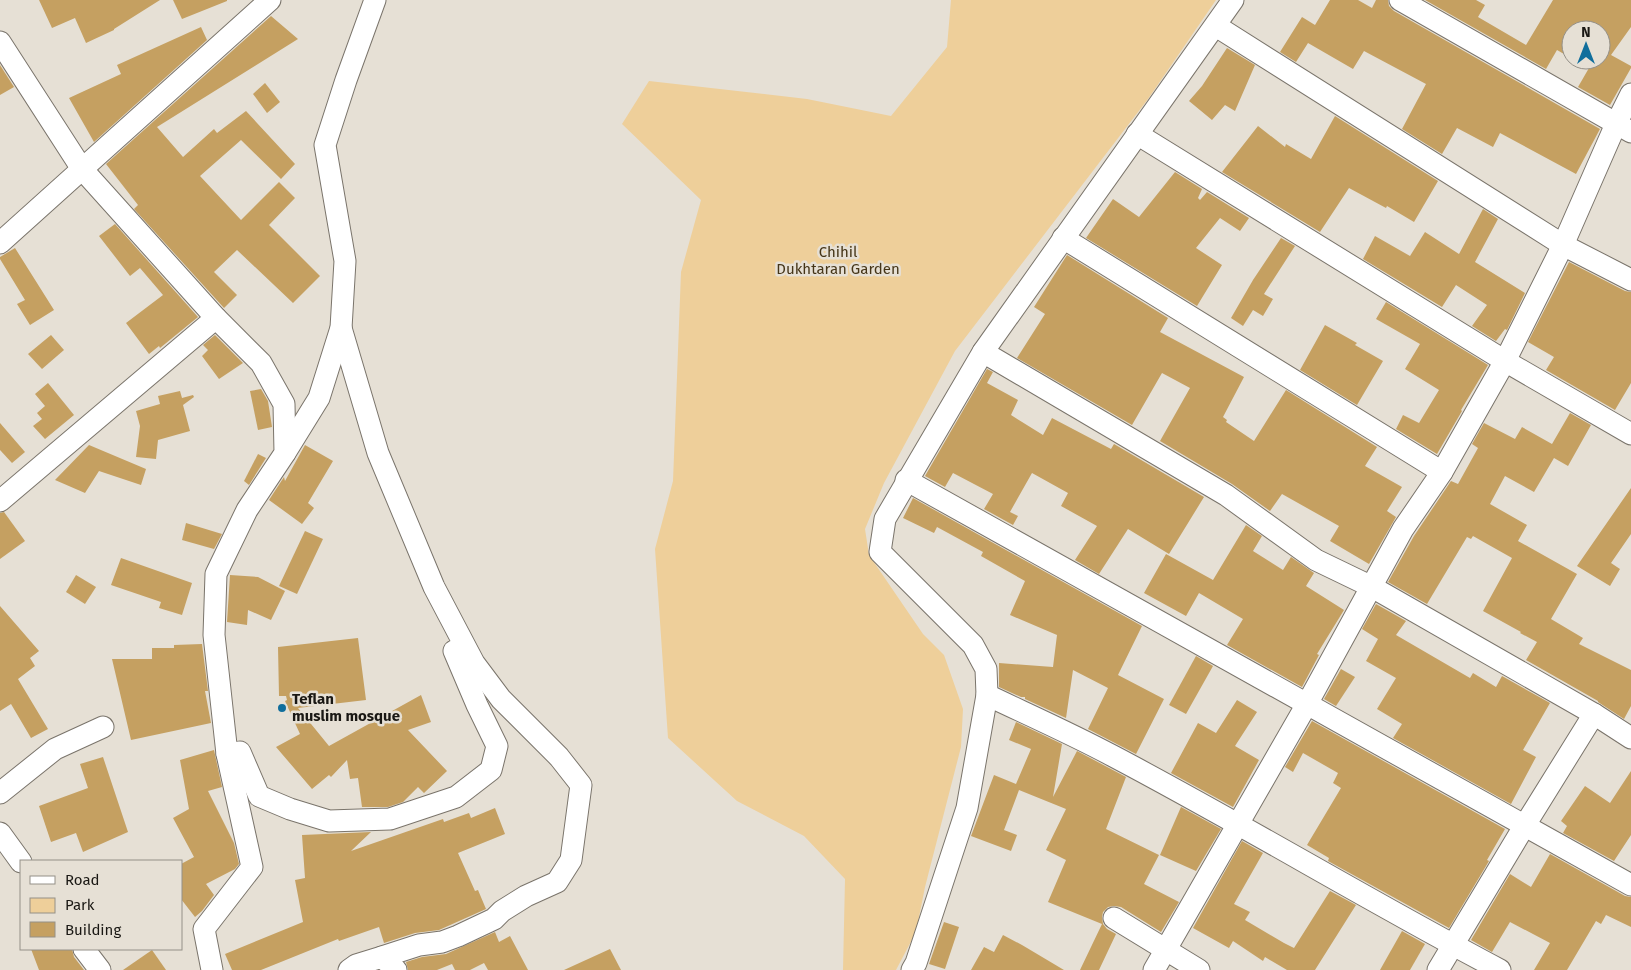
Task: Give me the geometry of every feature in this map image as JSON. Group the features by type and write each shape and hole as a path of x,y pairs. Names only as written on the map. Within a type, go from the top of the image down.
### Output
{"street":[{"path":"0,243 270,0"},
{"path":"212,970 204,929 252,867 227,754 214,635 216,574 247,510 319,398 341,328 345,261 325,145 375,0"},
{"path":"918,968 967,808 987,695 986,669 973,645 880,552 885,519 982,352 1233,0"},
{"path":"1400,0 1623,128"},
{"path":"1216,26 1563,245 1631,280"},
{"path":"0,42 82,169 216,318 261,363 284,404 285,453"},
{"path":"1154,970 1307,704 1404,529 1442,472 1505,361 1623,128 1631,94"},
{"path":"1137,134 1505,361 1631,434"},
{"path":"1063,238 1442,472"},
{"path":"0,501 216,318"},
{"path":"341,328 378,453 434,587 474,663 501,699 559,757 582,785 571,860 557,882 526,896 502,911 494,919 458,936 442,942 419,945 389,964 356,965 349,970"},
{"path":"982,352 1226,495 1316,560 1372,587 1594,714 1631,738"},
{"path":"906,480 1631,885"},
{"path":"227,754 240,752 259,796 329,822 390,819 456,797 491,770 497,746 476,705 448,637 434,587"},
{"path":"987,695 1111,755 1500,970"},
{"path":"1438,970 1594,714"},
{"path":"0,793 55,749 103,728"},
{"path":"0,833 20,861"},
{"path":"1114,918 1199,970"},
{"path":"85,950 98,970"}],"green space":[{"name":"Chihil Dukhtaran Garden","path":"951,0 1216,0 1148,99 955,351 884,483 865,529 869,555 923,634 944,655 963,709 961,747 925,887 916,932 896,970 843,970 845,879 804,836 737,801 668,738 655,549 673,481 681,272 701,200 622,124 649,81 807,99 891,116 947,47"}],"building":[{"path":"39,0 160,0 114,30 86,43 75,18 52,28"},
{"path":"173,0 227,0 227,1 182,19"},
{"path":"1330,0 1358,0 1372,8 1376,0 1388,0 1389,6 1394,11 1600,129 1576,174 1500,133 1493,147 1457,128 1442,154 1402,129 1426,84 1364,51 1353,69 1308,43 1296,62 1280,52 1302,17 1315,25"},
{"path":"1425,0 1476,0 1485,5 1478,17 1526,45 1553,0 1631,0 1631,27 1611,55 1611,20 1561,20 1561,52 1557,50 1546,69"},
{"path":"271,16 298,39 157,127 183,157 214,129 217,133 246,111 295,164 281,179 241,140 200,176 241,220 279,182 295,198 269,225 320,276 293,303 237,250 214,272 237,295 224,308 134,209 138,205 106,164"},
{"path":"201,27 207,40 94,142 69,98 121,74 117,65"},
{"path":"1227,48 1255,65 1235,111 1225,105 1212,120 1189,101 1202,86"},
{"path":"1611,55 1631,66 1610,105 1578,87 1588,70 1611,70"},
{"path":"0,65 14,87 0,95"},
{"path":"265,83 280,102 267,113 253,94"},
{"path":"1335,116 1438,181 1414,222 1387,206 1386,208 1349,188 1320,232 1222,172 1258,126 1285,147 1286,144 1311,159"},
{"path":"1175,172 1202,189 1198,198 1200,200 1207,192 1249,218 1240,231 1220,218 1196,248 1222,265 1197,306 1086,238 1113,199 1139,217"},
{"path":"1483,209 1498,219 1475,262 1525,293 1507,330 1505,329 1496,341 1472,326 1487,305 1456,285 1442,307 1363,259 1375,236 1410,256 1425,232 1459,254"},
{"path":"115,224 198,317 160,348 159,346 149,354 126,323 163,295 140,268 130,276 99,236"},
{"path":"1281,238 1295,246 1264,294 1273,299 1263,316 1253,310 1243,326 1231,318"},
{"path":"15,248 54,310 30,325 17,304 25,300 0,259 0,257"},
{"path":"1067,255 1168,318 1160,332 1244,377 1223,417 1227,420 1226,422 1254,441 1286,390 1377,447 1365,466 1402,487 1387,511 1396,517 1369,564 1330,541 1339,526 1282,494 1270,511 1232,484 1160,441 1190,388 1162,373 1132,425 1017,358 1045,314 1034,307"},
{"path":"1569,262 1625,291 1631,292 1631,383 1615,410 1546,370 1554,357 1528,342"},
{"path":"1386,302 1488,365 1437,454 1396,429 1403,415 1419,423 1439,390 1405,369 1420,344 1376,319"},
{"path":"1325,325 1357,343 1355,345 1383,361 1357,405 1300,370"},
{"path":"51,335 64,350 42,369 28,354"},
{"path":"215,335 243,363 219,379 202,356 208,350 203,345"},
{"path":"987,369 993,372 987,383 1018,400 1011,415 1043,435 1052,418 1111,449 1114,444 1204,497 1169,554 1128,529 1099,574 1075,560 1097,526 1061,506 1068,493 1032,473 1010,512 1018,516 1013,525 984,509 993,494 953,473 945,487 925,476"},
{"path":"48,383 74,415 45,439 33,426 42,419 37,413 45,406 35,394"},
{"path":"261,389 268,401 272,427 258,430 250,391"},
{"path":"180,391 182,398 193,395 194,397 183,405 190,431 158,440 156,459 136,457 140,426 136,411 160,404 158,396"},
{"path":"1570,413 1591,425 1568,466 1554,458 1534,492 1505,476 1490,504 1527,525 1518,541 1577,574 1551,619 1583,638 1579,644 1631,670 1631,706 1624,719 1598,701 1526,660 1537,642 1483,611 1512,558 1473,536 1471,539 1467,537 1427,604 1388,582 1414,536 1451,481 1458,484 1478,448 1472,444 1484,423 1515,439 1522,427 1552,444"},
{"path":"0,423 25,452 12,463 0,450"},
{"path":"89,445 146,469 141,485 99,471 85,493 55,480"},
{"path":"305,445 333,461 308,503 314,508 302,524 269,500 284,477 285,481"},
{"path":"258,454 266,458 249,485 244,481"},
{"path":"1631,488 1631,534 1611,563 1620,569 1610,586 1577,566"},
{"path":"913,498 1142,626 1118,675 1164,699 1136,754 1088,729 1108,688 1073,670 1066,718 1025,699 1025,697 999,687 999,663 1053,667 1057,635 1010,615 1025,581 981,556 983,552 937,527 934,533 903,518"},
{"path":"4,512 25,541 0,559 0,513"},
{"path":"186,523 222,534 214,549 182,540"},
{"path":"1246,525 1262,536 1253,551 1283,570 1291,557 1314,573 1306,586 1344,610 1317,654 1319,655 1302,687 1227,645 1243,619 1199,593 1186,616 1144,593 1166,554 1213,580"},
{"path":"305,531 323,539 297,594 279,586"},
{"path":"121,558 192,583 182,615 159,608 161,602 111,585"},
{"path":"76,575 96,587 85,604 66,592"},
{"path":"230,575 258,577 285,591 271,620 248,610 247,625 227,622"},
{"path":"1376,604 1406,621 1396,635 1470,678 1473,673 1496,687 1502,676 1550,703 1523,750 1536,757 1511,804 1393,738 1402,724 1377,709 1396,678 1366,661 1378,639 1362,629"},
{"path":"0,606 39,651 30,658 35,666 18,679 48,729 31,738 11,704 0,711"},
{"path":"358,638 366,700 298,708 329,746 421,695 431,722 408,730 447,771 424,793 418,787 403,802 388,807 362,807 358,778 350,779 347,760 331,777 329,775 312,789 276,747 300,734 285,701 287,700 286,696 279,696 278,647"},
{"path":"202,644 208,691 205,691 211,723 131,740 112,659 152,659 152,648 174,648 174,645"},
{"path":"1196,656 1213,666 1186,714 1169,705"},
{"path":"1341,669 1355,677 1336,706 1324,699"},
{"path":"1237,700 1257,712 1235,746 1259,760 1233,807 1171,773 1198,723 1216,733"},
{"path":"1312,721 1505,829 1487,860 1489,861 1449,928 1328,861 1329,858 1307,845 1341,788 1333,783 1338,773 1303,753 1293,772 1285,767"},
{"path":"1016,722 1062,744 1053,797 1077,751 1126,777 1106,829 1159,855 1144,884 1179,902 1161,932 1121,907 1108,907 1103,912 1103,924 1107,929 1116,934 1099,970 1080,970 1102,924 1048,902 1066,860 1046,850 1066,809 1019,790 1004,830 1017,835 1011,851 971,836 994,775 1016,784 1031,749 1009,740"},
{"path":"214,750 222,787 208,791 234,843 239,864 235,869 206,884 214,895 195,917 182,900 182,863 194,857 173,818 189,809 180,760"},
{"path":"103,757 128,832 83,852 76,833 51,842 39,806 88,788 80,764"},
{"path":"1631,771 1631,835 1614,861 1563,833 1567,826 1561,821 1585,786 1610,803"},
{"path":"1181,807 1221,829 1196,871 1160,855"},
{"path":"495,808 505,834 458,853 475,891 478,890 486,909 439,930 415,933 384,943 379,927 339,941 338,939 261,970 232,970 225,954 303,922 295,880 305,878 302,835 371,832 351,851 443,819 444,822 469,813 471,818"},
{"path":"1242,841 1263,853 1234,904 1250,912 1245,920 1284,943 1294,948 1330,891 1356,905 1315,970 1287,970 1265,957 1263,961 1233,941 1229,948 1193,928"},
{"path":"1550,854 1625,896 1631,897 1631,927 1606,915 1601,924 1596,921 1567,970 1534,970 1550,943 1510,922 1492,952 1471,940 1510,874 1531,887"},
{"path":"944,922 959,927 945,969 929,964"},
{"path":"1402,931 1425,944 1410,970 1380,970"},
{"path":"495,932 499,942 510,936 528,970 488,970 484,963 470,970 455,970 452,964 437,970 408,970 406,962 422,957 446,954"},
{"path":"1003,935 1064,970 971,970 984,947 994,952"},
{"path":"610,949 621,970 564,970"},
{"path":"31,950 72,950 74,957 84,970 39,970"},
{"path":"152,950 166,970 123,970"}],"place":[{"name":"Teflan muslim mosque","path":"282,708"}]}
